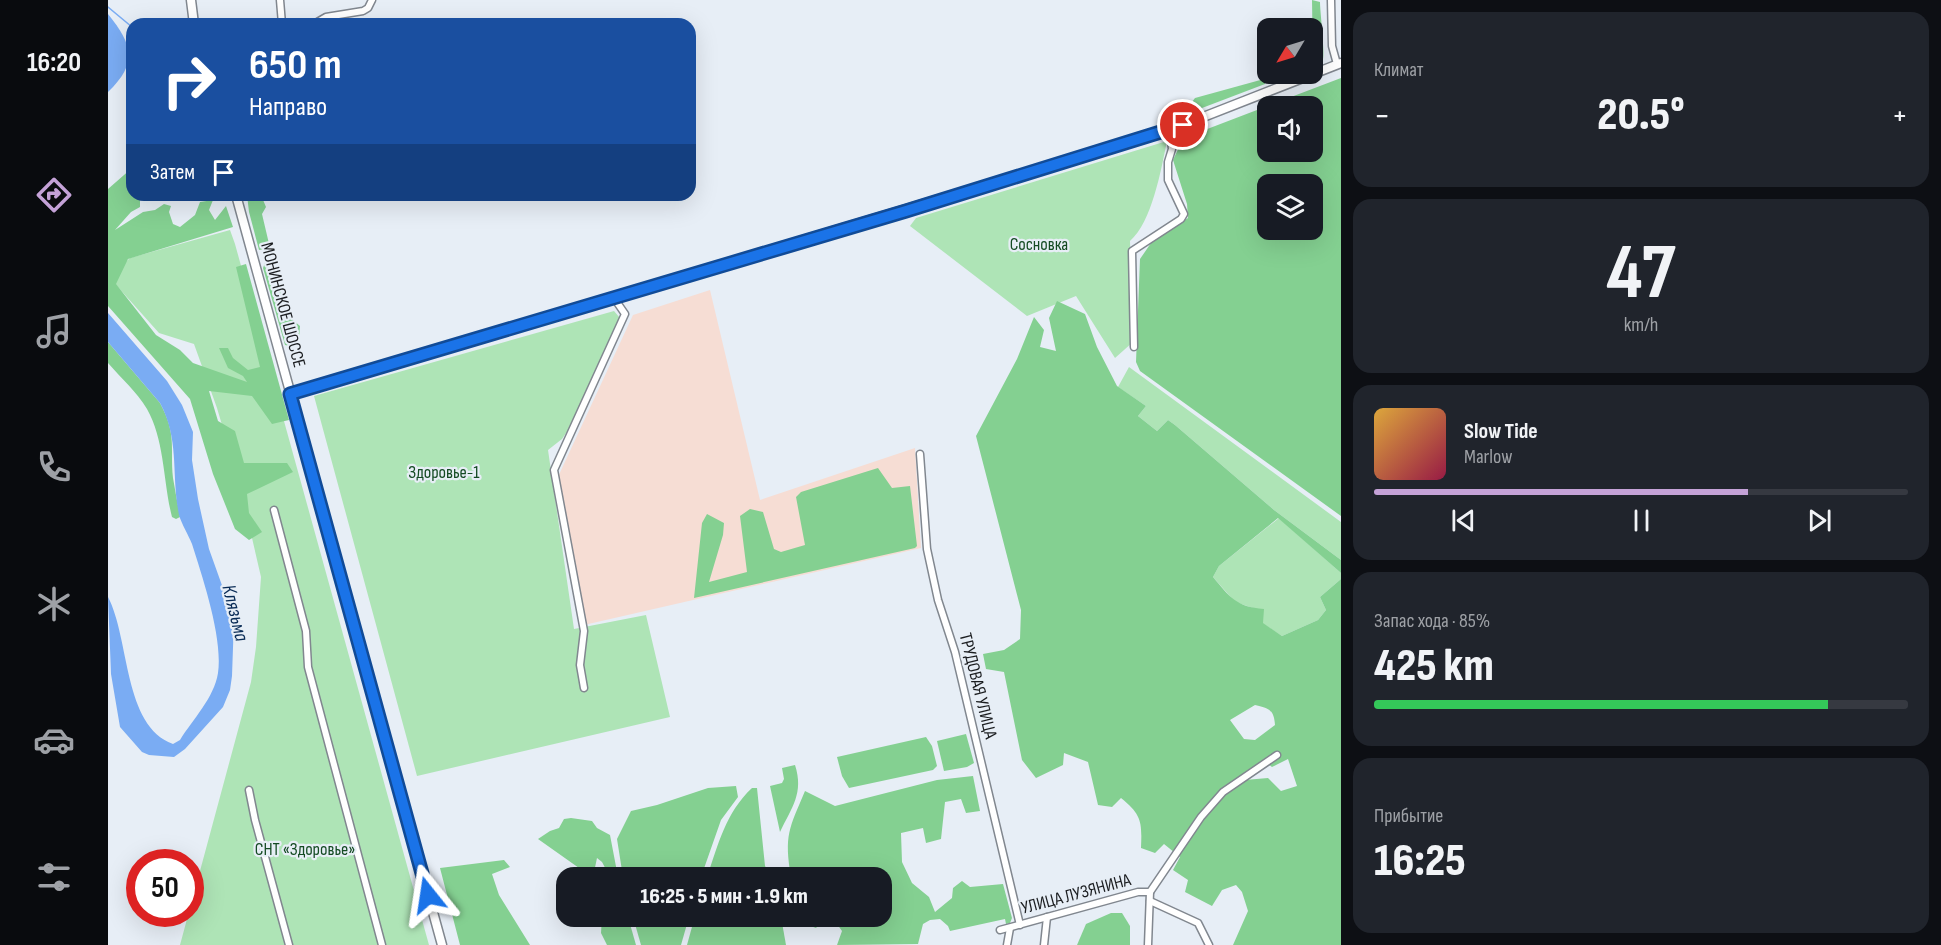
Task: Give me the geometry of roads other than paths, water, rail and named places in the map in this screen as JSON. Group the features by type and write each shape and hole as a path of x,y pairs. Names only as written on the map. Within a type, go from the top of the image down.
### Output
{"main road":[{"path":"191,0 193,18"},
{"path":"290,394 1170,130 1339,63"},
{"name":"МОНИНСКОЕ ШОССЕ","path":"238,201 442,945"}],"street":[{"path":"280,0 282,18"},
{"path":"326,18 363,11 368,8 372,0"},
{"path":"1331,0 1332,45 1339,63"},
{"path":"1134,347 1132,251 1181,219 1184,214 1168,180 1168,162 1172,149 1170,130"},
{"path":"584,688 580,664 584,631 554,470 625,314 614,298"},
{"name":"ТРУДОВАЯ УЛИЦА","path":"920,454 927,549 938,600 955,652 1020,925"},
{"path":"274,510 306,631 308,667 382,945"},
{"name":"УЛИЦА ЛУЗЯНИНА","path":"1000,930 1138,892 1150,892 1201,817 1223,792 1277,755"},
{"path":"249,790 289,945"},
{"path":"1148,945 1150,892"},
{"path":"1150,901 1198,923 1209,945"},
{"path":"1044,945 1047,917"},
{"path":"1007,945 1010,928"}],"water":[{"path":"108,14 126,42 126,68 118,82 108,92"},
{"path":"108,313 167,381 182,405 193,432 192,460 209,549 234,619 232,676 230,690 223,707 185,749 174,757 149,755 142,752 120,727 111,674 108,597 115,615 136,701 145,719 157,734 173,744 180,740 212,691 218,673 218,643 211,608 192,544 179,515 173,444 166,417 160,403 108,342"}],"waterway":[{"path":"108,7 126,22"}],"park label":[{"name":"Сосновка","path":"1039,244"},
{"name":"Здоровье-1","path":"444,472"},
{"name":"СНТ «Здоровье»","path":"305,849"}],"water label":[{"name":"Клязьма","path":"235,613"}]}
